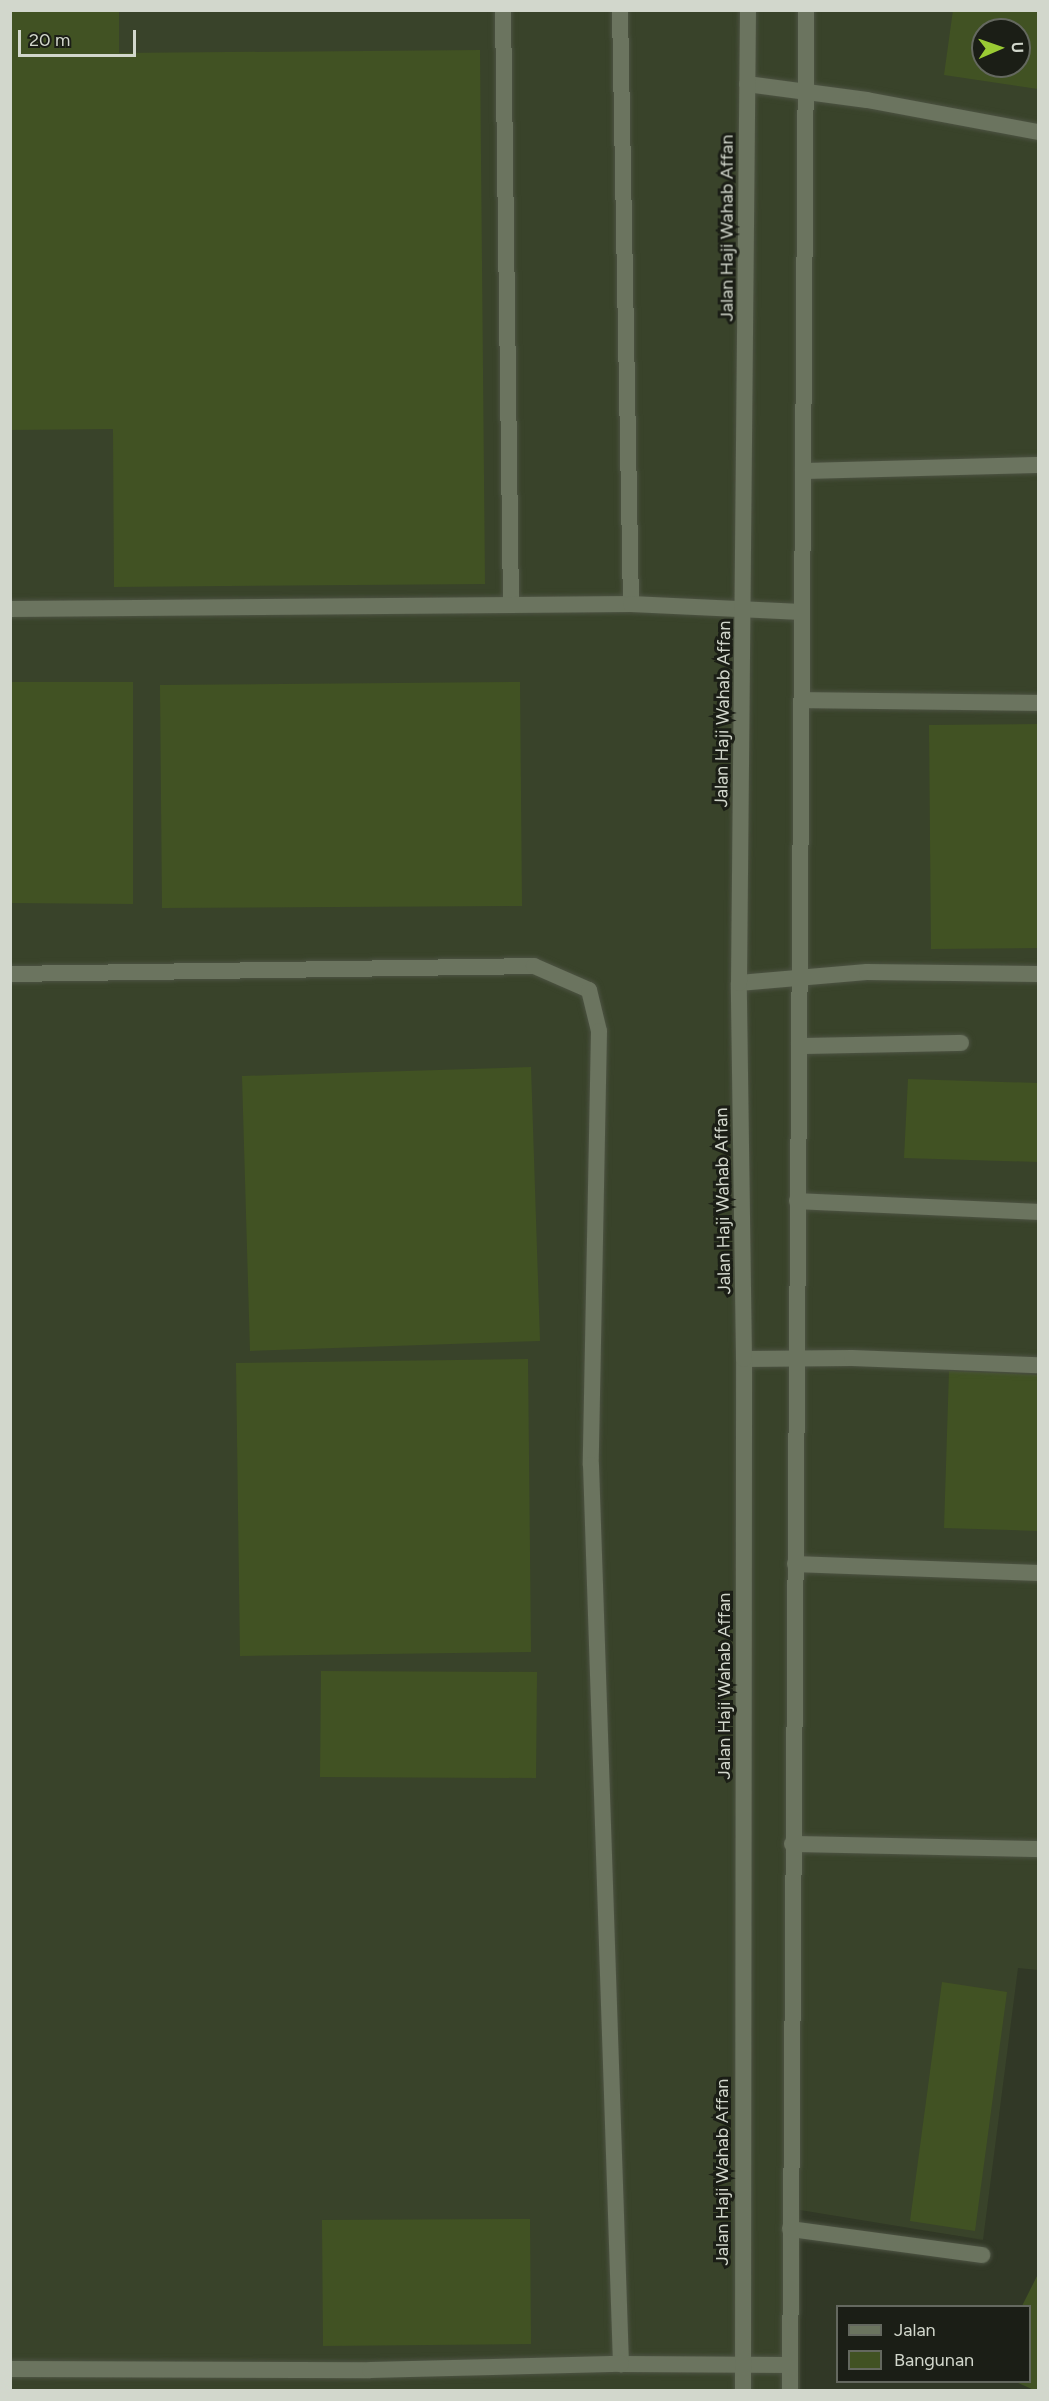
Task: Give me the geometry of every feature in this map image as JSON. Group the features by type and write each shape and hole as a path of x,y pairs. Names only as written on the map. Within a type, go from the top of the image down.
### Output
{"street":[{"path":"503,10 510,604"},
{"path":"620,10 631,604"},
{"name":"Jalan Haji Wahab Affan","path":"743,2391 744,1359 740,983 748,10"},
{"path":"790,2391 806,10"},
{"path":"747,84 806,91 1038,132"},
{"path":"803,471 1038,465"},
{"path":"10,609 631,604 802,612"},
{"path":"801,700 1038,703"},
{"path":"10,974 534,966 589,990 599,1031 591,1465 621,2364"},
{"path":"740,983 799,976 867,972 1038,974"},
{"path":"799,1046 961,1043"},
{"path":"797,1201 1038,1212"},
{"path":"744,1359 852,1358 1038,1365"},
{"path":"795,1564 1038,1573"},
{"path":"792,1844 1038,1850"},
{"path":"790,2229 982,2255"},
{"path":"10,2369 369,2370 621,2364 743,2367 789,2365"}],"shaded area":[{"path":"11,11 1038,11 1038,1970 1018,1968 983,2240 800,2210 800,2390 11,2390"}],"building":[{"path":"10,10 119,10 119,53 480,50 485,584 114,587 113,429 10,430"},
{"path":"953,10 1038,10 1038,89 944,75"},
{"path":"10,682 133,682 133,904 10,903"},
{"path":"520,682 522,906 162,908 160,685"},
{"path":"1038,724 1038,948 931,949 929,725"},
{"path":"531,1067 540,1341 250,1351 242,1076"},
{"path":"908,1079 1038,1083 1038,1162 904,1158"},
{"path":"528,1359 531,1652 240,1656 236,1363"},
{"path":"949,1371 1038,1375 1038,1531 944,1528"},
{"path":"321,1671 537,1672 536,1778 320,1777"},
{"path":"942,1982 1007,1992 975,2231 910,2221"},
{"path":"530,2219 531,2344 323,2346 322,2220"},
{"path":"1038,2274 1038,2390 1018,2383 1031,2383 1031,2305 1022,2305"}]}
